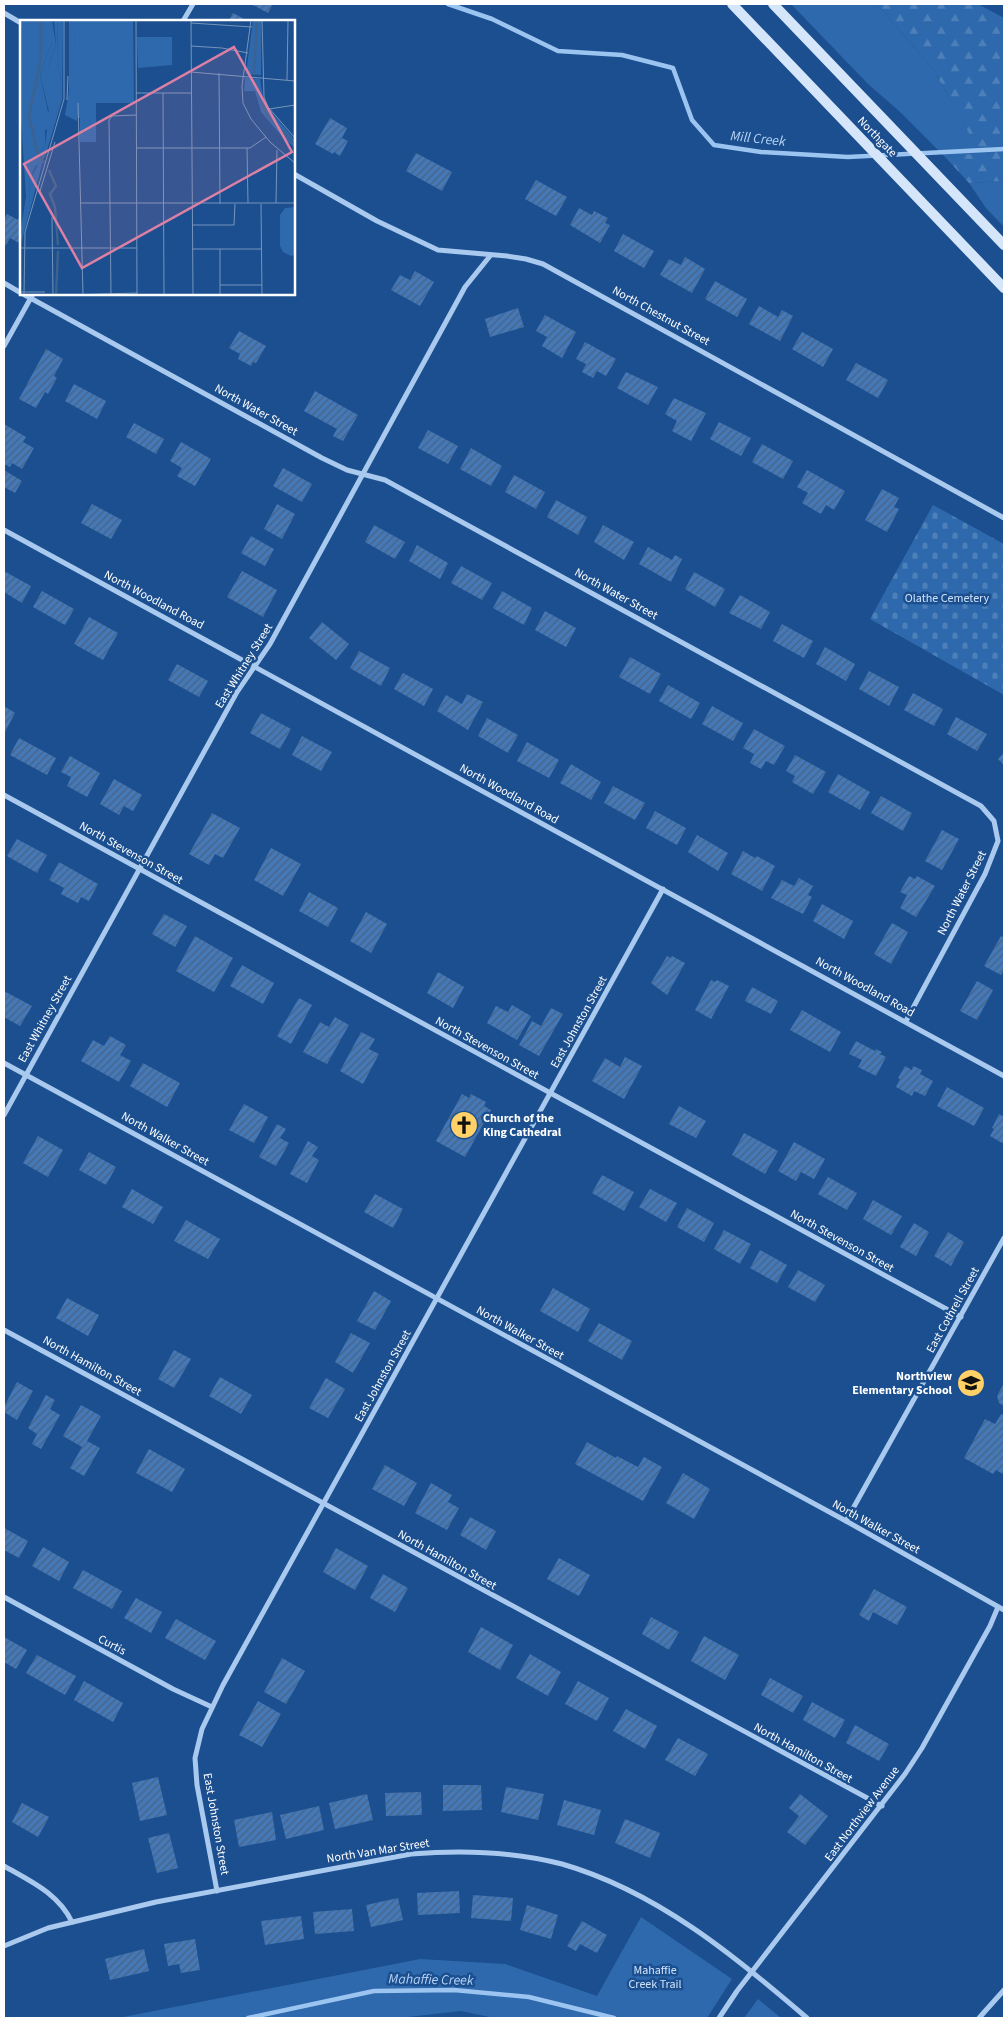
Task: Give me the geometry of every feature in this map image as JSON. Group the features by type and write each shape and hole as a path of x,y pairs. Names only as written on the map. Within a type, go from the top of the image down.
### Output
{"main road":[{"name":"Northgate","path":"732,4 1004,288"},
{"name":"Northgate","path":"772,4 1004,245"}],"street":[{"path":"184,20 193,4"},
{"path":"4,13 20,22"},
{"name":"North Chestnut Street","path":"295,175 377,221 438,250 526,259 543,264 579,282 1004,518"},
{"name":"East Whitney Street","path":"4,1115 237,692 270,644 465,287 490,256"},
{"name":"North Water Street","path":"4,283 20,292"},
{"path":"4,346 32,296"},
{"name":"North Water Street","path":"32,296 322,458 347,470 385,480 981,806 994,822 998,841 985,874 906,1021"},
{"name":"North Woodland Road","path":"4,530 1004,1076"},
{"name":"North Stevenson Street","path":"4,795 961,1317"},
{"name":"East Johnston Street","path":"216,1891 212,1858 197,1784 195,1758 202,1729 212,1707 663,889"},
{"name":"North Walker Street","path":"4,1063 846,1521 1004,1610"},
{"name":"East Cothrell Street","path":"846,1521 1004,1238"},
{"name":"North Hamilton Street","path":"4,1330 882,1806"},
{"name":"Curtis","path":"4,1597 173,1689 212,1707"},
{"name":"East Northview Avenue","path":"718,2018 882,1806 922,1748 990,1626 998,1607"},
{"name":"North Van Mar Street","path":"4,1946 48,1928 156,1902 411,1854 475,1851 519,1856 561,1864 598,1877 650,1902 689,1926 753,1971 808,2018"},
{"path":"4,1866 41,1886 65,1908 72,1922"},
{"path":"979,2018 1004,1990"}],"green space":[{"path":"791,4 877,4 933,69 981,154 945,157 899,111 868,84"},
{"path":"877,4 978,4 1004,18 1004,181 969,183 945,157 980,153 933,69"},
{"path":"1004,181 1004,227 986,208 969,183"},
{"name":"Olathe Cemetery","path":"933,505 1004,544 1004,695 870,619"},
{"name":"Mahaffie Creek Trail","path":"641,1917 732,1979 707,2018 494,2018 461,2011 399,2018 118,2018 420,1959 505,1964 597,1996"},
{"path":"758,1999 781,2018 744,2018"}],"building":[{"path":"251,4 273,4 268,13"},
{"path":"233,13 246,20 229,20"},
{"path":"330,118 347,128 342,138 348,141 340,156 315,144"},
{"path":"416,153 452,172 442,191 406,171"},
{"path":"536,180 567,197 556,216 525,199"},
{"path":"579,208 592,215 594,211 608,218 605,223 610,225 600,243 570,225"},
{"path":"7,214 18,220 20,215 20,243 10,238 6,245 4,243 4,220"},
{"path":"623,234 654,251 644,268 614,251"},
{"path":"685,257 705,269 692,293 660,275 669,259 681,265"},
{"path":"415,271 434,282 420,306 391,290 400,275 410,280"},
{"path":"715,281 747,299 737,317 705,299"},
{"path":"759,306 778,317 782,310 793,316 780,341 749,324"},
{"path":"518,308 524,327 490,337 485,319"},
{"path":"545,315 576,332 562,358 542,346 547,337 536,331"},
{"path":"239,331 266,346 256,363 253,362 251,366 238,359 240,354 229,348"},
{"path":"802,332 833,349 823,367 792,349"},
{"path":"585,342 616,359 606,376 597,371 593,378 582,372 586,364 576,359"},
{"path":"46,349 63,359 54,376 57,378 48,394 45,392 36,408 19,399"},
{"path":"856,363 888,380 878,398 846,380"},
{"path":"626,372 658,387 648,405 617,388"},
{"path":"74,384 106,401 97,419 65,401"},
{"path":"315,391 358,415 343,441 333,436 337,429 304,411"},
{"path":"674,398 706,413 691,441 672,431 677,421 665,414"},
{"path":"719,422 751,438 741,456 710,439"},
{"path":"134,423 164,439 156,454 126,437"},
{"path":"4,424 26,437 23,442 34,448 22,469 12,463 10,467 4,464"},
{"path":"428,430 458,446 448,464 418,448"},
{"path":"181,442 211,459 195,486 177,476 182,468 170,461"},
{"path":"762,444 793,461 783,479 752,462"},
{"path":"471,448 502,466 491,486 460,469"},
{"path":"283,468 312,484 302,502 273,486"},
{"path":"4,470 22,481 15,493 4,487"},
{"path":"807,470 845,491 834,510 826,505 821,514 802,503 808,493 797,487"},
{"path":"514,475 545,492 536,509 505,492"},
{"path":"882,489 899,498 894,507 899,509 887,532 865,520"},
{"path":"556,500 587,517 578,535 547,517"},
{"path":"92,504 122,520 111,539 81,523"},
{"path":"277,504 295,514 282,539 264,529"},
{"path":"374,525 405,542 395,559 365,542"},
{"path":"603,525 634,542 624,560 594,542"},
{"path":"251,536 274,549 265,566 241,553"},
{"path":"417,545 448,563 440,579 409,561"},
{"path":"648,547 672,560 675,555 682,559 671,582 639,564"},
{"path":"461,566 492,583 482,600 451,583"},
{"path":"4,571 31,586 22,603 4,592"},
{"path":"242,571 277,590 263,617 227,597"},
{"path":"694,572 725,589 715,607 685,589"},
{"path":"42,591 74,609 65,625 33,607"},
{"path":"502,591 532,608 524,625 493,608"},
{"path":"740,595 770,612 761,629 729,613"},
{"path":"545,611 576,628 566,647 535,630"},
{"path":"89,617 118,633 103,660 74,644"},
{"path":"322,622 349,644 336,660 309,638"},
{"path":"782,624 813,641 804,658 773,641"},
{"path":"825,647 855,664 846,681 816,664"},
{"path":"359,651 390,668 381,686 350,668"},
{"path":"630,657 661,674 650,694 619,677"},
{"path":"177,664 208,681 199,697 168,680"},
{"path":"869,671 899,687 889,706 859,689"},
{"path":"403,673 433,689 424,706 394,689"},
{"path":"668,685 700,703 691,719 659,701"},
{"path":"913,693 943,709 934,726 904,710"},
{"path":"467,694 483,702 468,730 437,711 446,695 462,704"},
{"path":"4,706 15,713 4,734"},
{"path":"712,706 743,723 733,741 702,724"},
{"path":"261,713 291,729 280,749 250,733"},
{"path":"956,717 987,734 977,751 947,734"},
{"path":"487,718 518,735 508,753 478,736"},
{"path":"754,729 785,746 774,765 766,761 761,769 750,763 754,754 743,748"},
{"path":"302,736 332,752 321,771 292,755"},
{"path":"19,738 56,758 47,775 10,755"},
{"path":"527,742 559,760 549,778 517,761"},
{"path":"1004,753 1004,765 998,759"},
{"path":"795,755 826,772 813,794 792,782 795,776 786,771"},
{"path":"70,756 100,773 87,797 67,786 71,777 61,772"},
{"path":"571,764 601,782 591,800 560,783"},
{"path":"838,774 870,792 860,810 828,792"},
{"path":"114,779 142,795 133,811 124,806 119,815 100,804"},
{"path":"613,786 645,803 635,820 604,803"},
{"path":"881,796 912,813 903,831 871,813"},
{"path":"655,811 686,828 677,845 646,828"},
{"path":"212,813 240,828 223,858 215,854 209,865 189,854"},
{"path":"942,830 959,839 942,870 925,861"},
{"path":"697,835 728,853 718,871 688,852"},
{"path":"17,839 47,855 37,873 7,856"},
{"path":"271,848 301,864 283,896 254,880"},
{"path":"743,851 775,866 762,891 731,874"},
{"path":"59,862 98,884 89,901 81,897 78,903 61,894 64,888 49,880"},
{"path":"909,876 915,879 917,876 935,886 916,917 900,908 907,895 900,892"},
{"path":"799,878 813,886 808,895 812,897 803,914 771,898 782,880 794,886"},
{"path":"309,892 338,908 328,927 299,911"},
{"path":"822,904 853,921 844,939 813,921"},
{"path":"366,912 387,924 371,953 350,941"},
{"path":"164,914 187,926 175,947 152,934"},
{"path":"892,923 908,932 891,964 874,954"},
{"path":"195,936 233,958 214,992 176,971"},
{"path":"1001,936 1004,938 1004,969 1001,975 984,966"},
{"path":"667,956 671,958 672,956 685,963 667,995 651,983"},
{"path":"242,965 274,983 263,1004 230,986"},
{"path":"438,972 464,987 453,1008 427,993"},
{"path":"711,980 715,982 717,980 729,986 711,1019 695,1010"},
{"path":"977,981 993,990 977,1020 960,1011"},
{"path":"752,987 778,1001 771,1014 745,1001"},
{"path":"4,991 32,1006 20,1026 4,1017"},
{"path":"299,998 312,1005 291,1044 277,1036"},
{"path":"512,1005 531,1016 517,1040 487,1023 496,1006 508,1012"},
{"path":"551,1008 563,1014 539,1056 519,1045 532,1021 541,1026"},
{"path":"802,1010 841,1032 830,1052 790,1030"},
{"path":"335,1017 349,1025 327,1064 303,1052 320,1022 329,1027"},
{"path":"361,1032 375,1039 369,1049 379,1054 363,1084 340,1071"},
{"path":"110,1036 126,1045 120,1055 131,1061 119,1082 81,1061 93,1040 104,1046"},
{"path":"856,1041 875,1051 876,1049 882,1052 880,1054 886,1057 876,1076 858,1067 862,1060 849,1054"},
{"path":"625,1057 642,1066 624,1099 592,1081 605,1058 620,1067"},
{"path":"143,1063 180,1083 167,1107 130,1086"},
{"path":"905,1066 912,1070 913,1066 922,1070 920,1074 933,1081 925,1096 914,1091 912,1096 896,1087 900,1079 898,1078"},
{"path":"947,1087 984,1108 974,1126 937,1106"},
{"name":"Church of the King Cathedral","path":"462,1094 469,1098 471,1094 486,1102 484,1106 491,1110 465,1157 436,1141"},
{"path":"244,1104 268,1117 254,1143 229,1130"},
{"path":"679,1106 706,1121 696,1138 669,1124"},
{"path":"999,1114 1004,1117 1004,1144 990,1136"},
{"path":"277,1124 286,1129 280,1138 289,1143 276,1166 259,1157"},
{"path":"744,1133 778,1151 765,1174 732,1155"},
{"path":"38,1136 63,1150 48,1177 23,1163"},
{"path":"308,1141 318,1147 312,1156 319,1160 307,1183 290,1174"},
{"path":"794,1142 825,1159 814,1179 801,1172 796,1181 778,1171"},
{"path":"89,1152 116,1167 106,1185 79,1170"},
{"path":"602,1175 634,1192 624,1211 592,1193"},
{"path":"828,1177 857,1193 847,1210 818,1194"},
{"path":"132,1189 163,1207 153,1224 122,1207"},
{"path":"650,1189 677,1203 666,1222 639,1207"},
{"path":"375,1194 403,1209 393,1228 364,1212"},
{"path":"873,1200 902,1216 891,1235 863,1219"},
{"path":"687,1208 714,1223 704,1242 677,1227"},
{"path":"186,1220 220,1239 208,1259 174,1241"},
{"path":"914,1223 929,1232 916,1256 900,1247"},
{"path":"724,1230 751,1244 740,1264 714,1249"},
{"path":"948,1232 964,1242 951,1266 934,1256"},
{"path":"760,1250 787,1265 777,1283 750,1268"},
{"path":"798,1270 825,1285 815,1302 788,1287"},
{"path":"553,1288 590,1309 578,1332 540,1311"},
{"path":"374,1291 391,1301 375,1330 357,1321"},
{"path":"67,1298 99,1315 88,1336 56,1318"},
{"path":"599,1323 632,1341 622,1360 588,1341"},
{"path":"351,1333 370,1343 353,1373 335,1362"},
{"path":"174,1350 191,1359 174,1388 158,1379"},
{"path":"220,1377 252,1395 241,1414 209,1396"},
{"path":"326,1378 345,1389 328,1418 309,1408"},
{"path":"17,1382 33,1391 17,1420 4,1412 4,1407"},
{"path":"1004,1383 1004,1406 999,1403 997,1396"},
{"path":"46,1395 55,1400 50,1409 60,1415 41,1449 32,1444 37,1434 28,1428"},
{"path":"81,1405 101,1416 87,1441 100,1448 84,1476 70,1468 82,1447 63,1436"},
{"path":"1001,1414 1004,1415 1004,1478 1003,1474 996,1470 993,1474 964,1458 985,1419 995,1424"},
{"path":"587,1442 616,1458 617,1456 638,1467 644,1457 662,1467 643,1501 575,1464"},
{"path":"149,1449 185,1469 172,1492 136,1473"},
{"path":"385,1465 417,1483 404,1506 372,1489"},
{"path":"683,1473 710,1489 694,1519 666,1503"},
{"path":"431,1483 452,1495 448,1502 459,1508 447,1530 415,1513"},
{"path":"470,1517 496,1531 486,1550 460,1535"},
{"path":"4,1528 28,1541 19,1558 4,1550"},
{"path":"43,1547 69,1562 59,1581 32,1566"},
{"path":"336,1548 368,1566 355,1590 323,1572"},
{"path":"559,1558 590,1575 579,1596 547,1579"},
{"path":"83,1570 122,1591 112,1609 73,1588"},
{"path":"383,1574 408,1588 395,1612 370,1598"},
{"path":"874,1589 907,1607 897,1625 873,1612 869,1621 859,1615"},
{"path":"136,1598 162,1612 151,1633 124,1618"},
{"path":"651,1617 679,1632 669,1650 642,1634"},
{"path":"176,1619 216,1641 205,1660 165,1638"},
{"path":"481,1627 513,1645 500,1670 468,1652"},
{"path":"704,1636 739,1655 725,1680 691,1661"},
{"path":"4,1637 27,1650 16,1669 4,1662"},
{"path":"530,1654 561,1672 548,1696 516,1678"},
{"path":"37,1655 76,1676 65,1695 26,1673"},
{"path":"282,1658 305,1671 286,1704 264,1692"},
{"path":"770,1678 803,1696 793,1713 761,1695"},
{"path":"84,1681 123,1703 113,1722 74,1700"},
{"path":"578,1681 609,1698 597,1721 565,1704"},
{"path":"258,1701 281,1714 262,1747 239,1735"},
{"path":"812,1702 845,1720 835,1738 803,1720"},
{"path":"626,1709 657,1726 645,1749 613,1731"},
{"path":"855,1725 889,1744 879,1761 846,1743"},
{"path":"678,1738 708,1754 695,1776 665,1760"},
{"path":"158,1777 167,1815 140,1821 132,1783"},
{"path":"443,1785 481,1785 482,1810 443,1811"},
{"path":"506,1787 544,1794 538,1820 501,1812"},
{"path":"421,1792 422,1815 386,1816 385,1793"},
{"path":"367,1794 373,1820 335,1829 329,1803"},
{"path":"800,1794 828,1816 805,1845 787,1832 799,1816 789,1808"},
{"path":"564,1800 601,1810 594,1835 557,1825"},
{"path":"22,1803 49,1817 38,1837 12,1822"},
{"path":"319,1806 324,1830 286,1839 280,1815"},
{"path":"272,1812 276,1840 239,1847 234,1820"},
{"path":"625,1819 660,1833 650,1858 615,1843"},
{"path":"169,1833 178,1868 157,1873 148,1838"},
{"path":"459,1891 460,1913 418,1915 417,1893"},
{"path":"473,1895 513,1898 511,1921 471,1918"},
{"path":"398,1898 403,1920 371,1927 366,1905"},
{"path":"527,1905 558,1915 551,1939 520,1930"},
{"path":"352,1909 354,1931 315,1934 313,1912"},
{"path":"301,1916 304,1939 265,1945 261,1921"},
{"path":"582,1921 607,1935 597,1953 580,1944 576,1951 567,1946"},
{"path":"195,1939 200,1970 181,1973 179,1964 168,1966 164,1944"},
{"path":"144,1949 149,1971 110,1980 105,1959"}],"waterway":[{"name":"Mill Creek","path":"448,4 492,19 558,51 622,55 673,68 692,120 714,145 761,152 848,157 1004,149"},
{"name":"Mahaffie Creek","path":"248,2018 374,1991 454,1990 529,1997 614,2018"}],"place":[{"name":"Church of the King Cathedral","path":"464,1125"},
{"name":"Northview Elementary School","path":"971,1383"}]}
